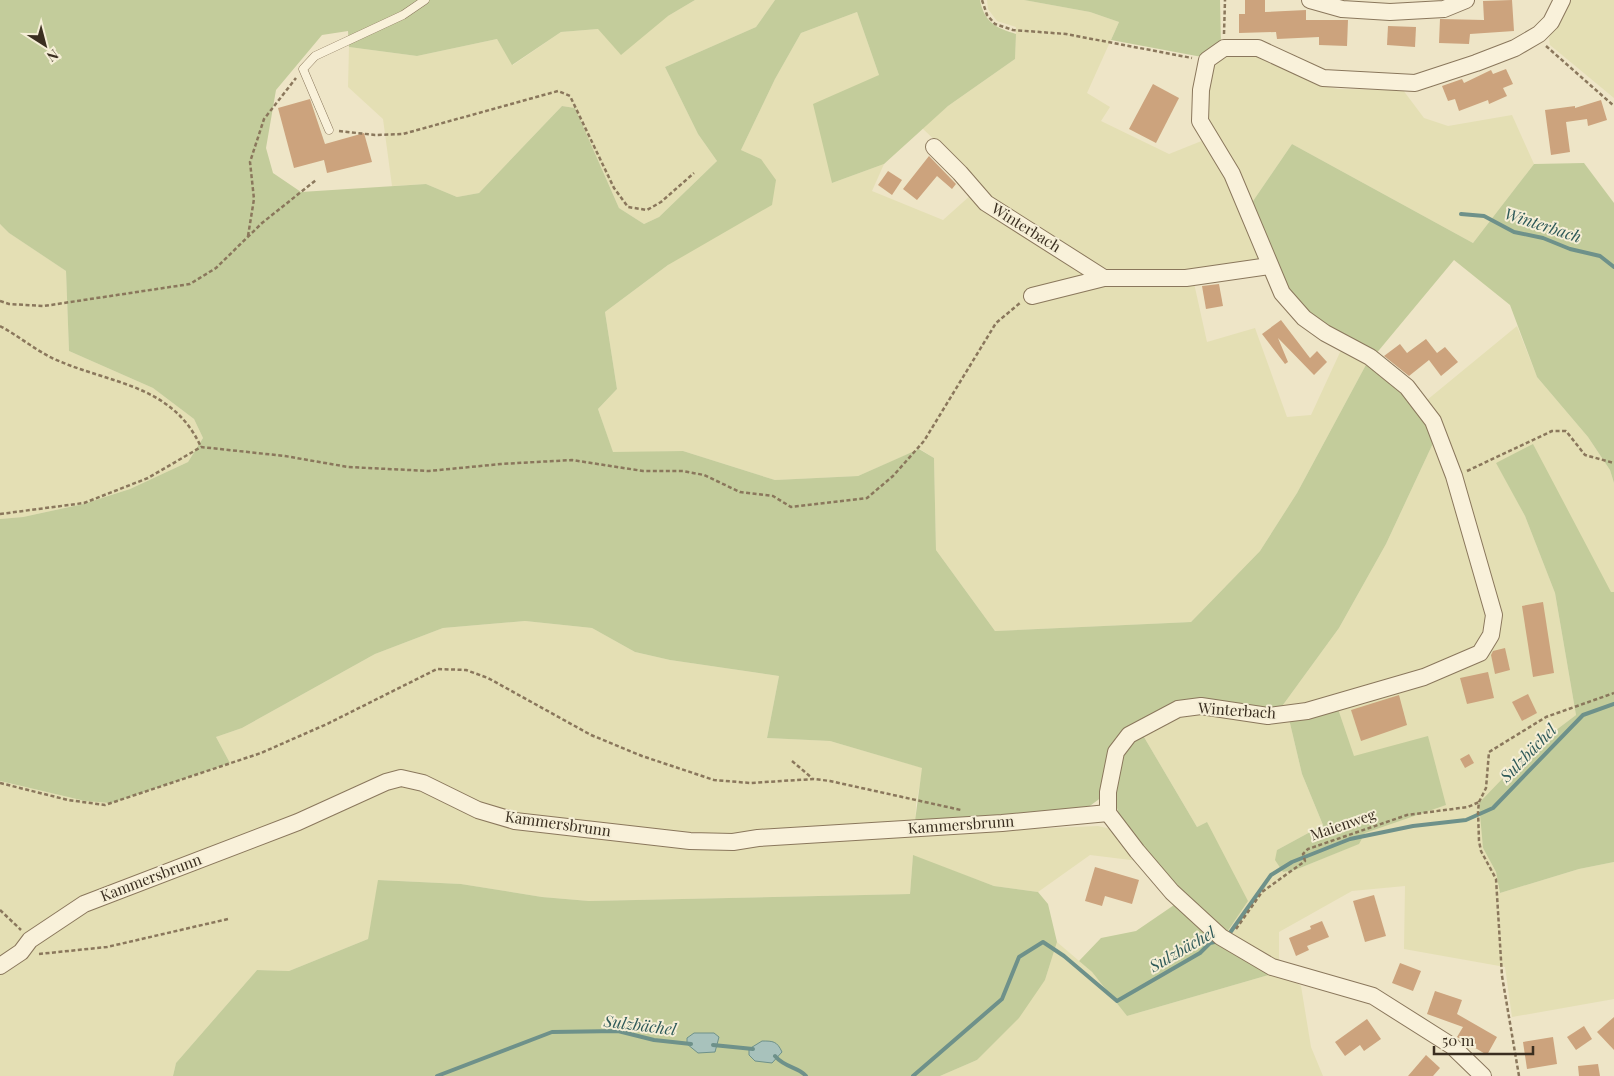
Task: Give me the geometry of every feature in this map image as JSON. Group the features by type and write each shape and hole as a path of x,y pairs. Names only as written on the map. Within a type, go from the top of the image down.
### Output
{"street":[{"path":"1310,0 1342,9 1390,12 1444,9 1466,0"},
{"path":"1207,60 1224,48 1258,48 1323,78 1415,82 1476,63 1515,48 1539,34 1551,22 1562,0"},
{"name":"Winterbach","path":"1108,813 1110,772 1116,752 1128,735 1178,709 1201,706 1268,716 1307,711 1424,677 1480,653 1491,635 1494,615 1454,476 1433,421 1422,404 1407,387 1370,357 1325,333 1304,318 1282,293 1269,266 1232,174 1200,121 1200,90 1207,60"},
{"name":"Winterbach","path":"934,147 960,172 986,204 1104,278"},
{"path":"1032,296 1104,278 1186,278 1269,266"},
{"name":"Kammersbrunn","path":"0,966 84,904 298,822 386,782 401,778 423,783 478,810 515,821 690,841 733,842 758,838 1002,823 1108,813"},
{"path":"1108,813 1172,892 1226,939 1272,967 1373,996 1452,1046 1483,1076"}],"lane":[{"path":"329,130 303,69 316,56 403,15 425,0"}],"path":[{"path":"982,0 987,15 995,24 1013,30 1066,34 1181,57 1207,60"},
{"path":"1224,48 1225,0"},
{"path":"1539,34 1546,47 1614,106"},
{"path":"248,237 254,199 250,162 264,118 303,69"},
{"path":"329,130 375,135 403,134 558,91 570,96 614,188 628,206 647,210 661,202 694,173"},
{"path":"0,301 9,304 44,306 190,284 216,268 248,237 316,180"},
{"path":"0,514 84,503 148,478 201,447 285,456 348,467 402,470 429,471 572,460 643,471 682,471 704,475 740,492 773,496 791,508 867,498 893,476 924,442 996,323 1010,309 1032,296"},
{"path":"0,326 51,358 146,391 179,414 193,430 201,447"},
{"path":"1454,476 1552,432 1566,431 1585,455 1614,462"},
{"path":"0,783 68,800 105,805 261,752 327,724 437,669 466,670 488,678 591,735 642,756 714,780 750,783 814,779 964,811"},
{"path":"1519,1076 1502,976 1496,879 1481,851 1478,819 1479,802 1486,788 1489,752 1546,717 1614,692"},
{"path":"792,762 814,779"},
{"name":"Maienweg","path":"1226,939 1262,892 1305,861 1304,854 1308,849 1407,815 1468,808 1479,802"},
{"path":"0,910 33,954 107,947 228,919"}],"shaded area":[{"path":"695,0 775,0 756,27 665,67 698,134 717,161 659,217 644,224 619,208 575,108 562,106 479,193 457,197 426,184 392,186 383,119 348,87 349,47 417,56 497,39 513,65 561,32 598,29 668,16"},
{"path":"987,0 1024,0 1090,12 1119,22 1087,93 1110,107 1101,121 1169,154 1204,140 1217,156 1261,254 1257,261 1192,274 1207,342 1255,328 1287,417 1311,415 1342,348 1368,361 1297,493 1260,551 1191,622 995,631 936,550 934,458 920,449 858,476 775,480 683,451 613,453 598,409 617,389 605,312 668,265 761,159 741,150 775,79 801,33 857,12 879,75 832,183 884,164 872,191 943,220 982,185 922,128 948,106 1015,59 1016,27 997,21 988,9"},
{"path":"1569,0 1614,0 1614,98 1550,45 1549,38"},
{"path":"1255,52 1315,84 1338,89 1403,90 1424,118 1448,126 1512,115 1534,164 1473,243 1292,144 1251,204 1206,118 1212,68 1221,56"},
{"path":"0,224 9,233 66,271 69,351 153,388 194,419 203,438 188,462 130,489 83,504 23,517 0,519"},
{"path":"1517,326 1537,377 1588,437 1610,470 1614,483 1614,592 1611,593 1496,462 1525,516 1555,593 1576,715 1531,749 1483,848 1496,872 1500,893 1579,869 1614,862 1614,999 1512,1017 1505,967 1404,949 1405,886 1352,891 1279,932 1279,965 1225,935 1207,822 1197,827 1141,732 1189,713 1289,719 1302,774 1323,825 1277,850 1283,872 1295,870 1358,844 1354,756 1280,709 1339,628 1386,544 1435,439 1427,400"},
{"path":"525,621 592,628 635,652 670,660 779,676 767,738 830,741 923,768 916,804 915,834 1098,826 1115,830 1139,861 1090,855 1038,892 994,886 913,856 910,894 589,901 542,897 461,884 379,880 368,939 289,971 257,970 176,1063 173,1076 0,1076 0,781 85,801 230,763 216,737 242,728 375,654 443,628"},
{"path":"1057,942 1092,972 1127,1016 1279,972 1301,986 1311,1047 1323,1076 940,1076 977,1060 1045,980"}],"green space":[{"path":"0,0 695,0 668,16 621,55 598,29 561,32 512,65 497,39 417,56 349,47 348,31 322,35 276,90 266,148 273,173 301,192 426,184 457,197 479,193 562,106 575,108 619,208 644,224 659,217 717,161 698,134 665,67 756,27 775,0 980,0 984,14 992,23 1016,34 1015,59 948,106 884,164 832,183 813,104 879,75 857,12 801,33 775,79 741,150 761,159 776,180 772,205 668,265 605,312 617,389 598,409 613,452 683,451 775,480 858,476 919,449 934,458 936,550 995,631 1191,622 1260,551 1297,493 1368,361 1398,385 1435,439 1386,544 1339,628 1280,709 1200,702 1113,745 1105,763 1102,797 1087,808 915,821 922,768 830,741 767,738 779,676 670,660 635,652 592,628 525,621 443,628 375,654 242,728 216,737 230,763 111,803 85,801 0,781 0,519 23,517 83,504 130,489 188,462 203,438 194,419 153,388 69,351 66,271 9,233 0,224"},
{"path":"1024,0 1220,0 1221,45 1202,57 1111,40 1119,22 1090,12"},
{"path":"1292,144 1473,243 1534,164 1584,163 1614,203 1614,483 1610,470 1588,437 1537,377 1510,305 1454,260 1375,355 1328,330 1285,291 1251,204"},
{"path":"1533,444 1611,592 1614,592 1614,862 1579,869 1500,893 1496,872 1483,848 1479,803 1531,749 1576,715 1555,593 1525,516 1496,463"},
{"path":"1338,709 1354,756 1428,736 1446,805 1365,833 1359,844 1295,870 1283,872 1275,860 1277,850 1323,825 1302,774 1289,719"},
{"path":"1141,732 1197,827 1207,822 1248,901 1225,935 1175,889 1119,817 1114,794 1119,755"},
{"path":"913,855 994,886 1038,892 1048,904 1057,942 1045,980 1019,1018 977,1060 940,1076 173,1076 176,1063 257,970 289,971 368,939 378,880 461,884 542,897 589,901 910,894"},
{"path":"1177,903 1279,972 1127,1016 1092,972 1079,961 1101,938 1136,931"}],"water":[{"path":"694,1033 714,1033 719,1037 715,1052 698,1053 687,1044 687,1038"},
{"path":"762,1041 774,1042 782,1052 772,1063 755,1061 749,1055 749,1049"}],"building":[{"path":"1245,0 1265,0 1265,12 1306,10 1306,20 1348,20 1347,46 1319,45 1319,37 1277,39 1276,32 1239,33 1239,14 1245,14"},
{"path":"1512,0 1514,31 1470,34 1469,44 1439,43 1440,19 1484,20 1483,1"},
{"path":"1388,26 1416,27 1415,47 1387,45"},
{"path":"1506,69 1513,84 1503,88 1507,96 1489,104 1488,100 1459,111 1455,99 1448,101 1442,86 1462,79 1464,83 1491,70 1493,74"},
{"path":"1153,84 1179,98 1156,143 1129,129"},
{"path":"310,99 325,144 364,133 372,162 327,173 324,160 294,168 278,108"},
{"path":"1601,100 1607,120 1588,126 1587,119 1566,122 1570,152 1551,155 1545,110 1575,106 1575,108"},
{"path":"929,156 956,184 952,189 937,176 917,200 903,189"},
{"path":"888,171 902,180 892,195 878,185"},
{"path":"1219,284 1223,306 1206,309 1202,286"},
{"path":"1281,320 1310,358 1317,351 1327,362 1314,375 1278,338 1288,362 1285,364 1262,334"},
{"path":"1426,339 1437,353 1445,347 1458,362 1441,376 1429,360 1409,376 1384,356 1400,344 1407,353"},
{"path":"1543,602 1554,673 1533,677 1522,606"},
{"path":"1505,648 1510,670 1495,674 1491,655 1493,651"},
{"path":"1488,672 1494,698 1467,704 1460,678"},
{"path":"1528,694 1537,713 1522,721 1512,702"},
{"path":"1399,695 1407,725 1361,741 1351,710"},
{"path":"1469,754 1474,763 1465,768 1460,759"},
{"path":"1095,867 1139,880 1132,904 1105,896 1102,906 1085,901"},
{"path":"1374,895 1386,936 1365,942 1353,901"},
{"path":"1322,921 1329,937 1307,946 1309,950 1296,956 1289,938 1311,929 1310,926"},
{"path":"1400,963 1421,971 1413,991 1392,983"},
{"path":"1435,991 1462,1000 1457,1014 1497,1037 1487,1055 1457,1037 1463,1027 1427,1014"},
{"path":"1614,1017 1614,1050 1597,1032"},
{"path":"1367,1019 1381,1039 1364,1051 1360,1045 1345,1056 1335,1042"},
{"path":"1584,1026 1592,1039 1576,1050 1567,1037"},
{"path":"1553,1037 1557,1064 1527,1069 1523,1042"},
{"path":"1426,1055 1440,1068 1433,1076 1408,1076"},
{"path":"1598,1064 1600,1076 1579,1076 1578,1066"}],"waterway":[{"name":"Winterbach","path":"1461,214 1484,216 1514,232 1543,238 1570,249 1600,256 1614,267"},
{"name":"Sulzbächel","path":"1227,937 1271,875 1292,862 1350,839 1413,826 1466,820 1493,808 1583,715 1614,704"},
{"name":"Sulzbächel","path":"913,1076 1002,999 1019,957 1043,942 1064,956 1117,1001 1200,953 1210,943 1219,941"},
{"name":"Sulzbächel","path":"437,1076 552,1032 618,1031 654,1040 691,1044"},
{"name":"Sulzbächel","path":"713,1045 753,1049"},
{"name":"Sulzbächel","path":"775,1056 783,1063 806,1076"}]}
